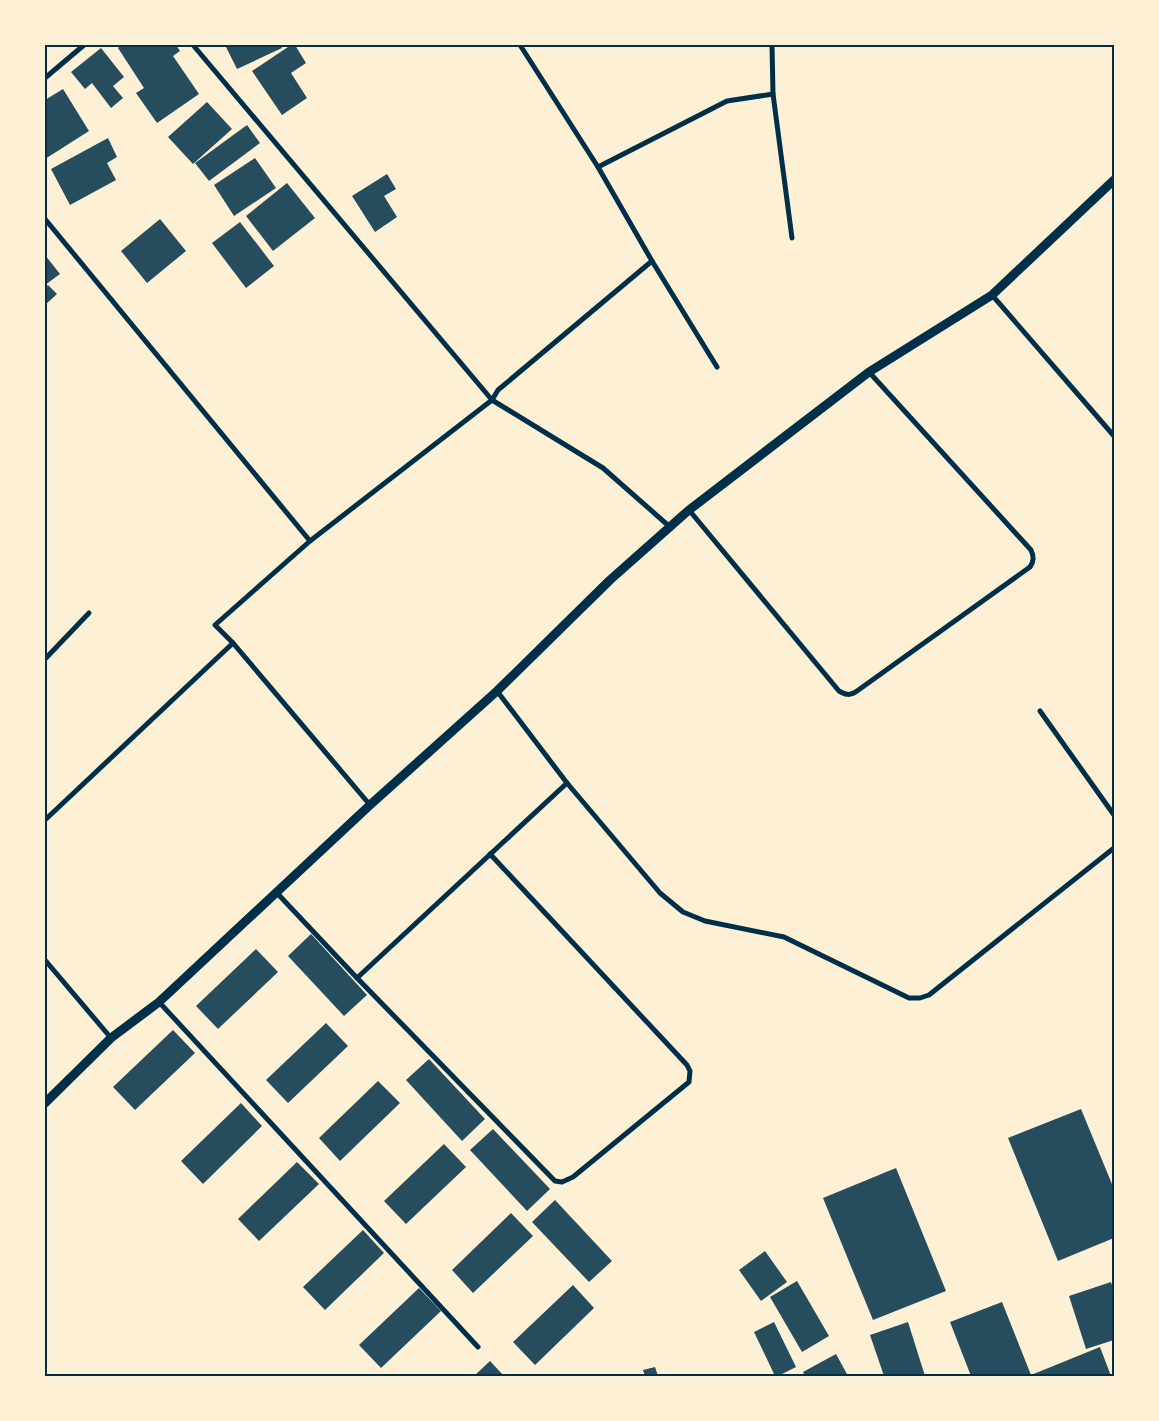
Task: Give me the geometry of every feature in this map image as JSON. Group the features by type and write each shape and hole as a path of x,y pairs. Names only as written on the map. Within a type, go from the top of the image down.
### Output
{"street":[{"path":"45,78 84,45"},
{"path":"193,45 492,400 604,468 670,527"},
{"path":"520,45 598,167 652,261 717,367"},
{"path":"772,45 773,94 792,238"},
{"path":"598,167 727,101 773,94"},
{"path":"45,1103 111,1038 159,1002 370,805 497,691 610,580 689,510 869,372 992,295 1114,180"},
{"path":"45,219 310,540"},
{"path":"370,805 215,625 310,540 492,400 498,390 652,261"},
{"path":"992,295 1114,436"},
{"path":"689,510 838,691 845,695 852,695 1030,567 1033,562 1031,550 869,372"},
{"path":"45,659 89,613"},
{"path":"45,820 233,644"},
{"path":"497,691 567,783 660,893 683,912 705,921 784,937 909,998 920,998 929,995 1114,848"},
{"path":"1040,711 1114,815"},
{"path":"357,978 567,783"},
{"path":"276,892 555,1181 562,1182 573,1177 689,1082 690,1071 687,1065 490,854"},
{"path":"45,960 111,1038"},
{"path":"159,1002 478,1347"}],"building":[{"path":"122,45 176,45 180,51 173,56 199,94 157,123 136,93 144,88 118,48"},
{"path":"225,45 281,45 282,48 237,69"},
{"path":"291,45 295,45 306,63 291,73 307,98 282,115 252,71"},
{"path":"101,48 124,77 113,86 123,98 111,108 92,83 85,89 71,72"},
{"path":"63,89 89,131 45,159 45,100"},
{"path":"207,102 232,129 193,164 168,137"},
{"path":"247,125 260,143 209,181 195,163"},
{"path":"108,138 117,157 107,163 116,180 70,205 51,169"},
{"path":"255,158 276,188 234,216 214,185"},
{"path":"387,174 396,189 384,196 397,217 375,232 352,196"},
{"path":"287,183 315,218 273,251 246,216"},
{"path":"160,219 186,251 147,283 121,251"},
{"path":"240,222 274,266 246,288 212,243"},
{"path":"45,255 60,274 45,285"},
{"path":"48,285 57,294 45,305 45,288"},
{"path":"311,934 367,995 344,1016 288,956"},
{"path":"256,949 278,972 218,1029 196,1006"},
{"path":"326,1023 348,1046 288,1103 266,1080"},
{"path":"173,1030 195,1053 135,1110 113,1087"},
{"path":"429,1059 485,1119 462,1141 406,1080"},
{"path":"378,1081 400,1103 340,1161 319,1138"},
{"path":"241,1103 262,1126 203,1184 181,1161"},
{"path":"1081,1109 1114,1189 1114,1238 1058,1261 1008,1138"},
{"path":"493,1129 550,1189 527,1211 470,1150"},
{"path":"444,1144 466,1167 406,1224 384,1201"},
{"path":"297,1162 319,1184 259,1241 238,1219"},
{"path":"896,1168 946,1291 873,1320 823,1198"},
{"path":"555,1200 612,1261 589,1282 532,1222"},
{"path":"511,1213 533,1236 473,1293 452,1270"},
{"path":"363,1230 384,1253 325,1310 303,1287"},
{"path":"765,1251 787,1282 761,1301 739,1270"},
{"path":"797,1281 829,1336 802,1352 770,1297"},
{"path":"1111,1282 1114,1291 1114,1340 1086,1349 1069,1296"},
{"path":"573,1285 594,1308 535,1365 513,1342"},
{"path":"419,1288 441,1311 381,1368 359,1345"},
{"path":"1002,1302 1031,1375 1100,1347 1111,1376 971,1376 950,1322"},
{"path":"774,1322 796,1367 778,1376 775,1376 754,1332"},
{"path":"908,1322 925,1376 884,1376 870,1335"},
{"path":"836,1354 848,1376 805,1376 803,1372"},
{"path":"490,1361 504,1376 474,1376"},
{"path":"655,1367 658,1376 645,1376 643,1370"}]}
